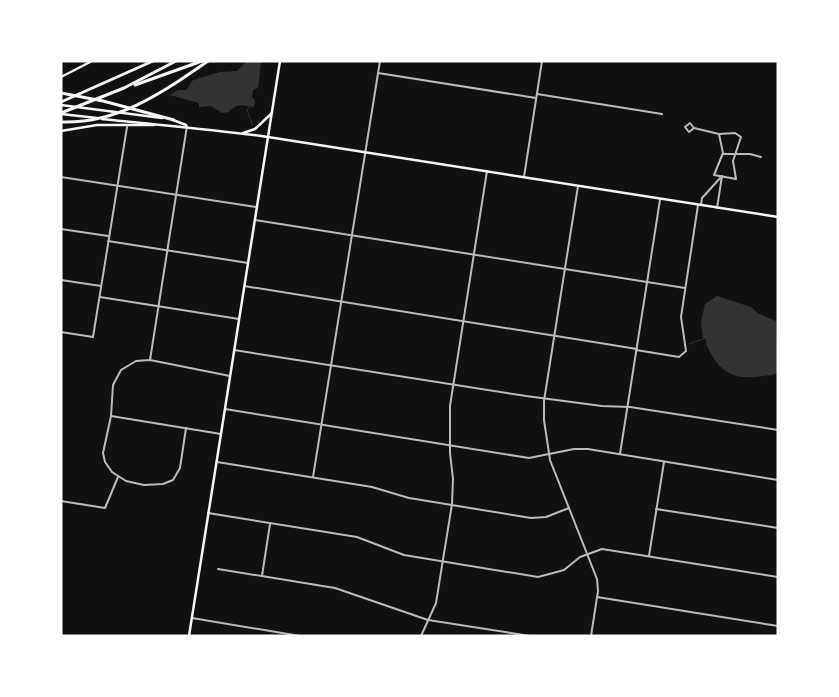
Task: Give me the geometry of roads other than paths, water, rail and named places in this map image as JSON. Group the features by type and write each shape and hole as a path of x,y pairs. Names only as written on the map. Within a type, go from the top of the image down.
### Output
{"highway":[{"path":"61,104 153,61"},
{"path":"124,88 176,61"},
{"path":"61,113 124,88 202,61"},
{"path":"61,122 96,119 125,111 151,99 208,61"},
{"path":"61,93 103,101 174,120"}],"main road":[{"path":"61,76 92,61"},
{"path":"189,636 280,61"},
{"path":"61,104 174,120 187,126"},
{"path":"61,113 157,125"},
{"path":"240,133 255,129 272,113"},
{"path":"61,130 97,126 187,126 365,152 778,218"}],"street":[{"path":"83,66 84,61"},
{"path":"313,477 380,61"},
{"path":"524,177 542,61"},
{"path":"378,73 536,98"},
{"path":"537,94 662,114"},
{"path":"61,332 93,337 127,126"},
{"path":"150,360 187,126"},
{"path":"694,128 719,134 731,132 740,136 741,139 734,154 736,179 714,175 723,154 719,134"},
{"path":"723,154 750,154 761,157"},
{"path":"421,636 430,620 436,603 452,505 453,479 449,446 449,416 487,171"},
{"path":"244,286 463,320 675,356 684,354 687,349 681,317 700,205 704,196 722,176"},
{"path":"717,208 722,176"},
{"path":"61,177 256,207"},
{"path":"578,186 554,335 545,398 544,420 549,455 597,579 597,597 590,636"},
{"path":"620,454 660,199"},
{"path":"254,220 685,288"},
{"path":"61,228 109,236"},
{"path":"108,241 248,263"},
{"path":"61,280 101,286"},
{"path":"100,297 239,319"},
{"path":"234,350 453,385 602,406 627,406 778,430"},
{"path":"186,428 180,468 173,480 163,484 144,485 118,477 109,469 103,453 111,416 113,385 117,374 130,364 150,360 230,376"},
{"path":"225,409 533,459 582,449 778,480"},
{"path":"111,416 221,434"},
{"path":"649,556 664,461"},
{"path":"217,462 384,489 401,496 452,505 539,518 569,508"},
{"path":"61,501 106,506 110,492 118,477"},
{"path":"656,509 778,528"},
{"path":"208,513 357,537 393,553 538,577 564,570 588,554 608,550 778,577"},
{"path":"262,576 270,524"},
{"path":"218,569 338,588 430,620 530,636"},
{"path":"597,597 778,626"},
{"path":"192,618 300,636"}],"waterway":[{"path":"250,107 247,110 253,126"},
{"path":"689,344 706,338"}]}
